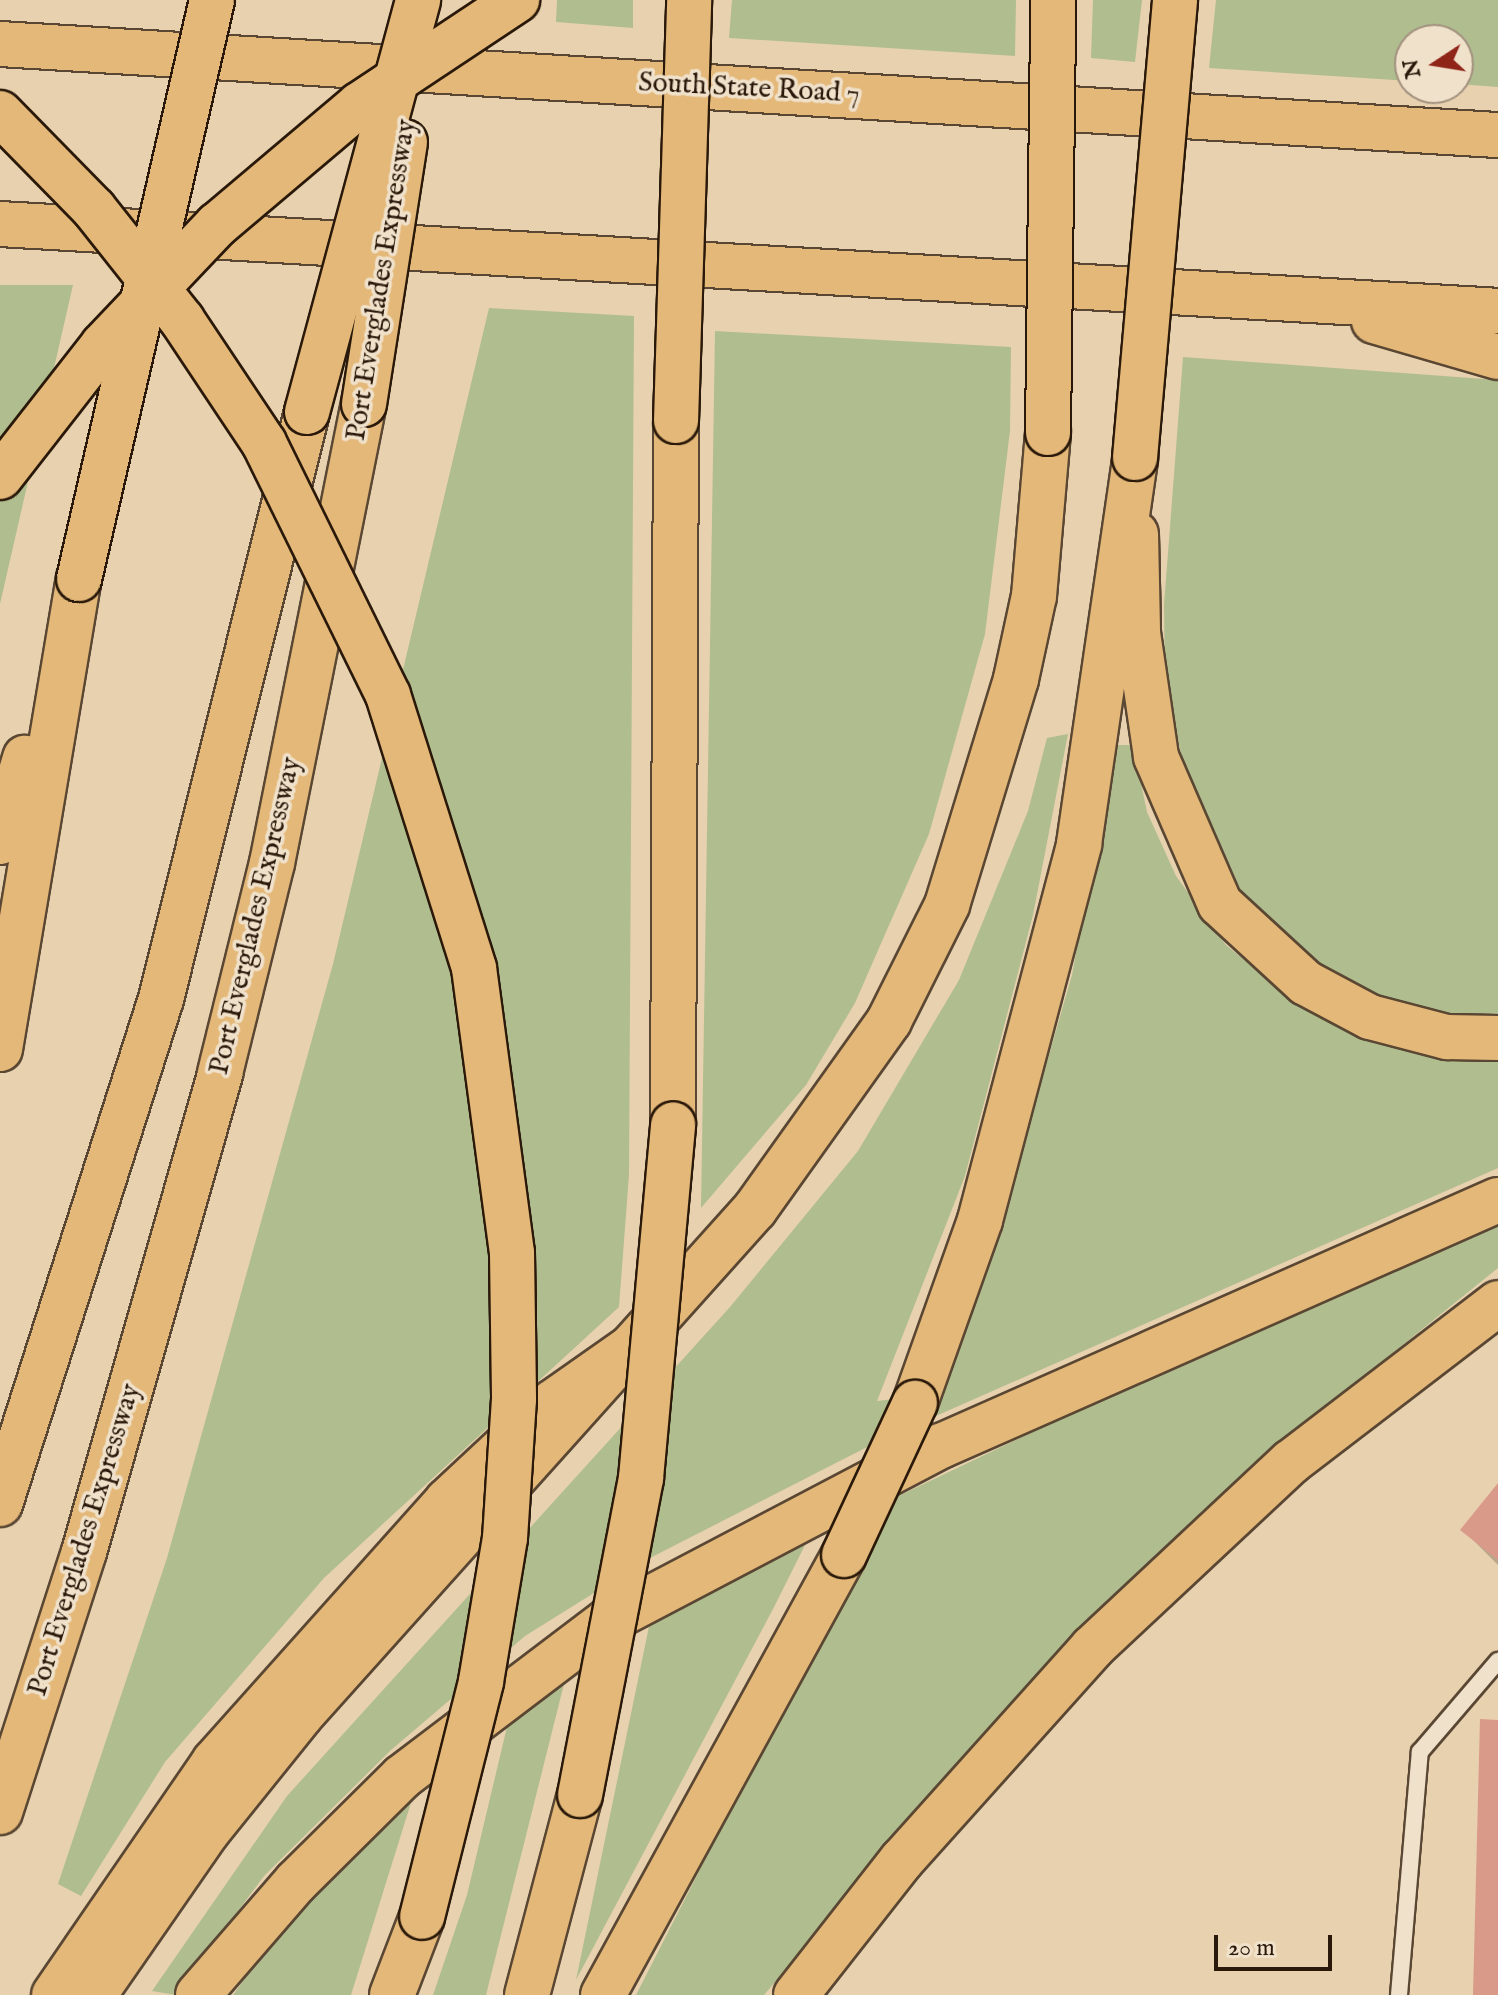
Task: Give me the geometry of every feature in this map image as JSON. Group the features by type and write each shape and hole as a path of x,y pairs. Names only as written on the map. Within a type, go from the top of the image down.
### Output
{"main road":[{"path":"0,1049 79,579 212,0"},
{"path":"0,1504 161,999 307,412 418,0"},
{"name":"Port Everglades Expressway","path":"0,1812 84,1552 220,1073 272,863 364,404 428,0"},
{"path":"0,477 103,345 217,225 359,105 517,0"},
{"path":"527,1995 580,1795 641,1478 673,1124 676,421 689,0"},
{"path":"94,1995 207,1832 301,1715 634,1345 827,1116 889,1021 947,905 1019,665 1034,596 1048,433 1053,0"},
{"path":"603,1995 844,1555 915,1403 980,1220 1052,960 1110,667 1135,458 1175,0"},
{"name":"South State Road 7","path":"0,44 1498,135"},
{"path":"0,113 94,209 182,320 264,443 388,695 474,968 512,1253 514,1399 505,1538 481,1682 422,1917 392,1995"},
{"path":"0,224 1498,311"},
{"path":"1303,300 1498,357"},
{"path":"1135,458 1138,633 1156,757 1220,904 1306,983 1370,1017 1447,1037 1498,1038"},
{"path":"0,842 79,579"},
{"path":"198,1995 296,1882 402,1777 609,1620 941,1446 1498,1200"},
{"path":"796,1995 902,1860 1092,1648 1291,1462 1498,1303"},
{"path":"54,1995 214,1762 447,1501 553,1402 634,1345"}],"lane":[{"path":"1399,1995 1420,1752 1498,1661"}],"green space":[{"path":"557,0 633,0 633,28 556,22"},
{"path":"732,0 1016,0 1015,56 729,38"},
{"path":"1093,0 1142,0 1135,62 1091,58"},
{"path":"1216,0 1498,0 1498,87 1474,85 1474,24 1394,24 1394,80 1209,68"},
{"path":"0,285 73,285 0,604"},
{"path":"489,308 634,316 629,1175 619,1307 324,1578 165,1762 81,1896 58,1884 167,1558 333,964"},
{"path":"715,331 1011,347 1010,431 985,634 929,834 855,1003 806,1085 701,1208"},
{"path":"1183,357 1498,380 1498,1019 1428,1014 1334,981 1258,917 1230,880 1192,800 1165,684 1164,605"},
{"path":"1068,734 1033,915 965,1176 877,1401 938,1394 996,1239 1072,975 1114,745 1133,745 1147,812 1176,876 1226,945 1283,992 1498,1055 1498,1168 877,1442 650,1558 525,1636 391,1750 264,1876 176,1995 152,1991 287,1796 730,1307 858,1151 959,980 1028,811 1047,738"},
{"path":"1498,1210 1498,1268 1297,1430 1100,1613 1008,1709 764,1995 636,1995 888,1501"},
{"path":"809,1537 772,1611 576,1980 652,1612"},
{"path":"566,1676 486,1995 433,1995 467,1895 511,1710"},
{"path":"415,1790 351,1995 233,1995 277,1933"}],"building":[{"path":"1498,1483 1498,1560 1460,1530"},
{"path":"1480,1719 1498,1720 1498,1995 1473,1995"}]}
